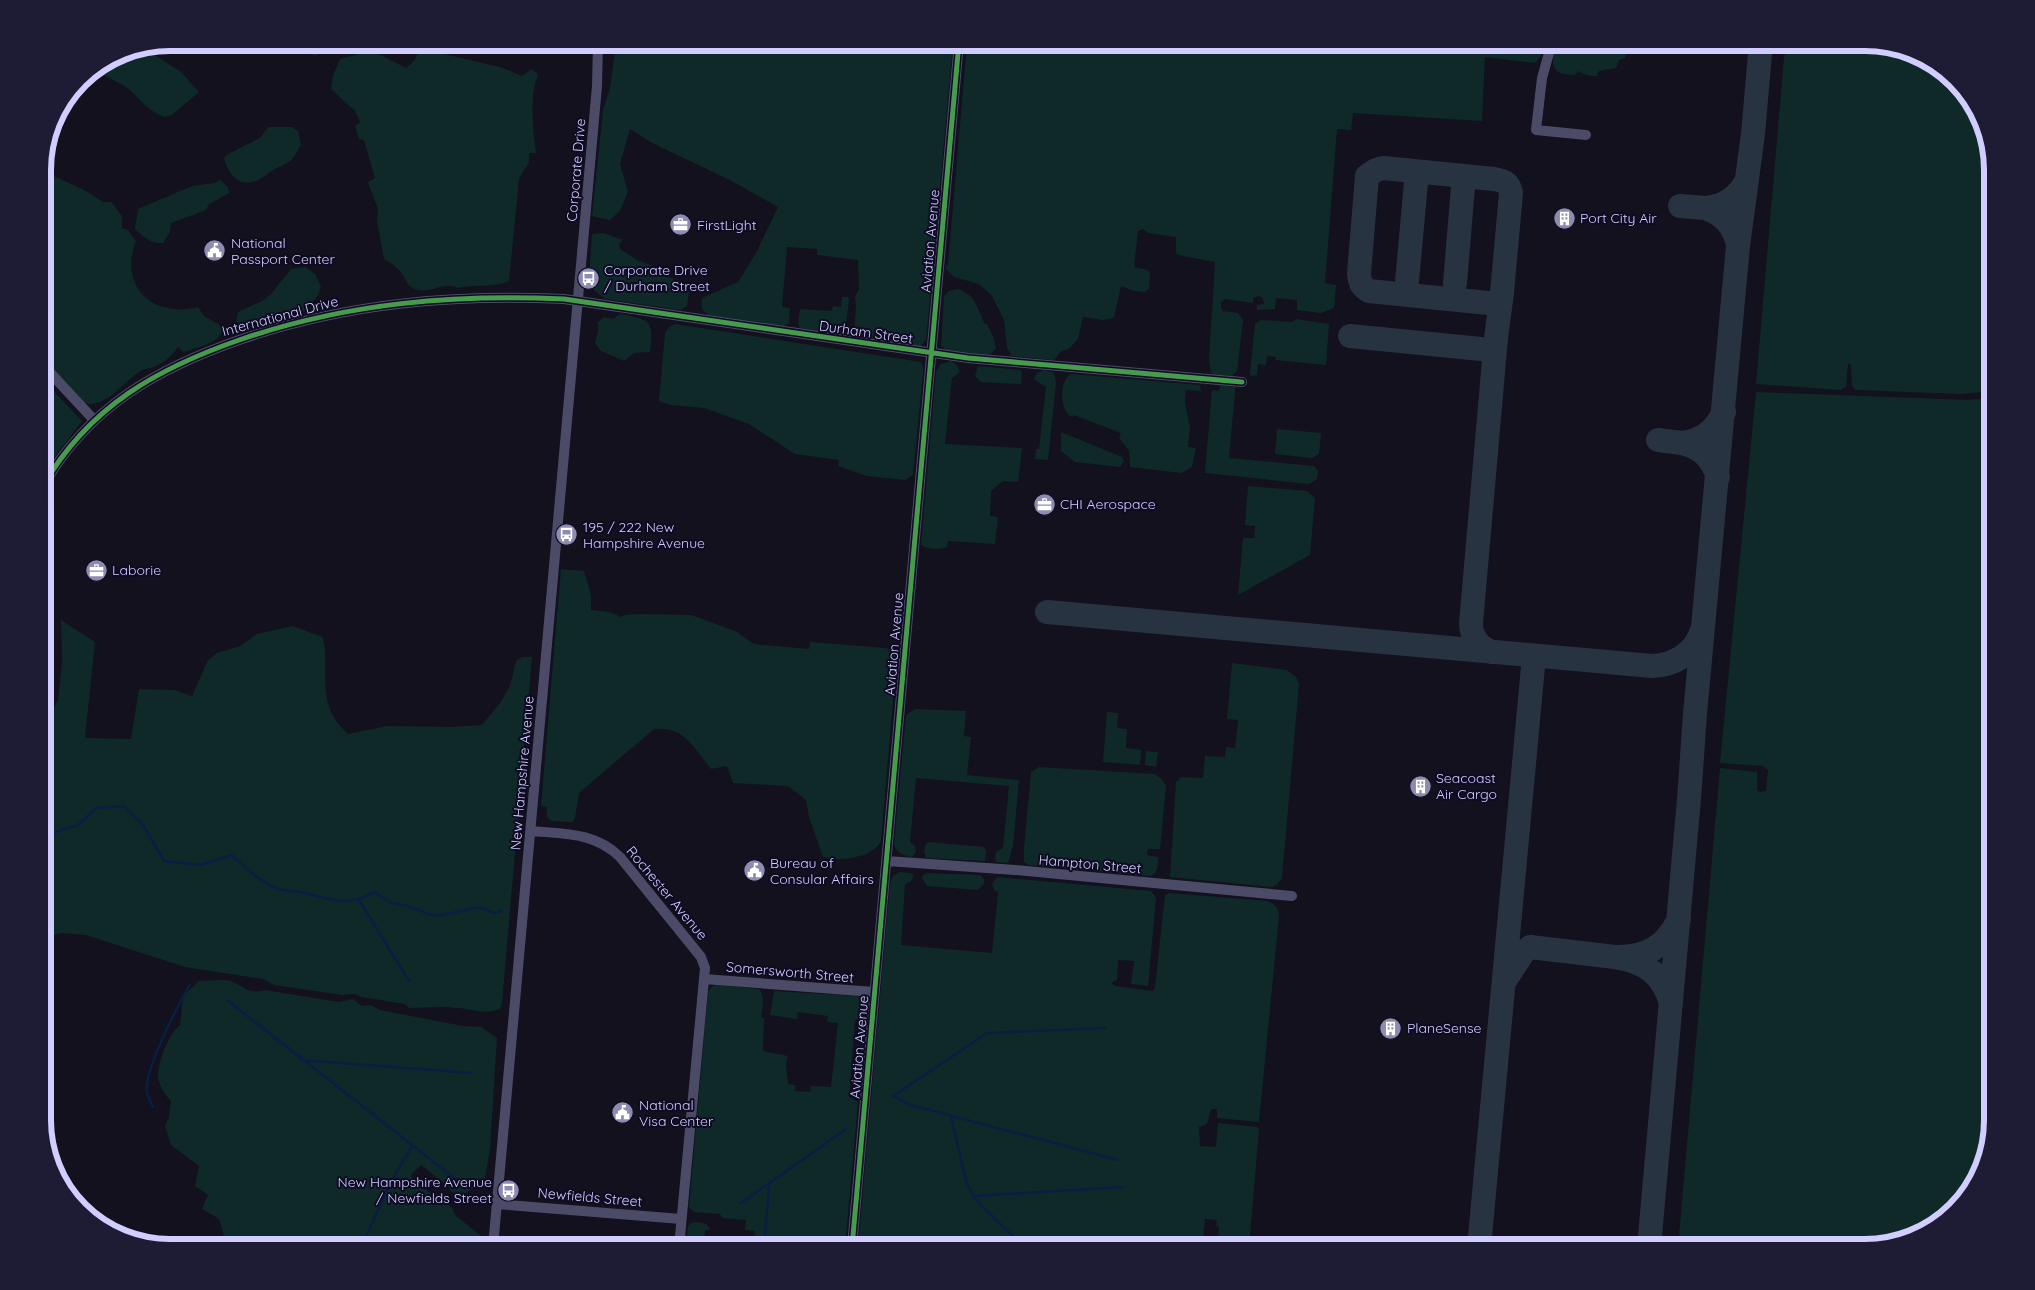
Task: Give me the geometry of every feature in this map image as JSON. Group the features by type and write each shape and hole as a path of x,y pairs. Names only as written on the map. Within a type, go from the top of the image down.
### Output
{"street":[{"path":"1549,51 1542,78 1536,130 1586,135"},
{"name":"Corporate Drive","path":"578,300 598,86 598,52"},
{"name":"Aviation Avenue","path":"853,1239 958,52"},
{"name":"International Drive","path":"52,473 94,420 136,387 198,354 250,336 315,318 370,307 443,299 515,297 578,300"},
{"name":"Durham Street","path":"578,300 931,354 1242,382"},
{"name":"New Hampshire Avenue","path":"494,1239 578,300"},
{"path":"52,376 94,420"},
{"name":"Rochester Avenue","path":"531,831 581,835 597,840 610,848 620,857 701,957 704,979 680,1239"},
{"name":"Hampton Street","path":"887,861 1015,870 1292,896"},
{"name":"Somersworth Street","path":"704,979 874,992"},
{"name":"Newfields Street","path":"497,1204 681,1219"}],"green space":[{"path":"1543,51 1535,63 1485,57 1482,121 1353,113 1351,130 1337,129 1325,283 1336,285 1334,308 1321,313 1297,310 1297,300 1276,298 1275,309 1257,310 1257,305 1264,304 1263,298 1258,296 1253,298 1253,303 1225,299 1221,302 1223,311 1238,313 1243,320 1237,371 1232,376 1214,375 1211,373 1209,360 1215,262 1178,255 1176,253 1176,237 1148,233 1143,229 1138,231 1134,267 1147,270 1150,273 1149,288 1145,292 1134,291 1121,286 1114,318 1103,320 1083,317 1078,339 1069,349 1061,351 1054,360 1012,356 1007,348 1004,320 992,296 979,284 954,277 946,269 948,265 966,52"},
{"path":"1554,51 1627,51 1625,58 1619,60 1616,68 1599,71 1597,76 1587,75 1578,71 1575,75 1560,73 1554,66"},
{"path":"1786,51 1865,51 1903,58 1918,63 1943,81 1964,104 1972,117 1981,147 1984,170 1984,392 1962,394 1855,390 1852,386 1851,365 1848,364 1846,387 1840,390 1756,384"},
{"path":"302,52 320,52 316,56"},
{"path":"355,52 375,52 406,68 414,61 419,52 436,52 500,67 522,76 532,69 538,75 533,93 533,124 536,153 529,153 529,162 519,179 509,281 490,285 458,288 443,286 428,290 418,290 411,287 398,269 384,259 377,221 378,209 368,182 375,178 364,140 359,139 355,126 360,122 355,111 331,89 333,76 340,59 356,55"},
{"path":"536,52 568,52 567,53"},
{"path":"615,52 952,52 926,340 920,347 856,337 855,297 859,289 858,260 817,255 817,249 787,247 782,307 790,308 789,323 782,327 708,315 704,312 701,303 702,298 738,282 756,253 778,207 730,180 652,143 630,129 620,164 628,192 620,211 610,220 592,216 603,110 610,88"},
{"path":"152,53 181,72 199,92 172,115 164,117 146,106 123,85 101,74 125,60"},
{"path":"268,127 292,127 298,131 301,145 294,157 288,162 253,182 242,182 229,171 224,158 228,154 260,138"},
{"path":"52,175 86,191 103,202 111,202 122,216 122,228 128,230 136,241 131,263 135,283 147,299 167,308 191,309 198,307 204,316 220,325 222,331 216,339 206,345 184,352 178,347 166,360 154,367 140,371 114,394 100,402 93,404 84,403 52,371"},
{"path":"220,180 228,187 229,193 209,204 206,210 171,223 170,232 163,243 151,241 135,229 138,209 192,186 214,183"},
{"path":"603,233 623,240 619,244 620,249 637,260 664,270 667,277 672,278 677,285 684,287 689,292 687,306 681,310 605,299 594,290 589,281 592,234"},
{"path":"305,267 315,274 321,287 318,295 305,311 251,325 236,322 238,312 262,301 271,294 291,269"},
{"path":"958,289 973,299 985,324 987,324 996,348 991,354 986,356 946,350 941,346 944,296 949,291"},
{"path":"842,297 848,297 849,300 845,335 800,328 798,324 800,309 832,311 833,306 841,307"},
{"path":"620,314 638,318 648,323 651,333 650,352 634,353 624,361 601,351 595,343 598,322 604,317 613,319"},
{"path":"1296,319 1329,324 1326,365 1275,360 1276,357 1267,356 1266,365 1258,364 1257,375 1251,376 1255,324 1261,320 1293,322"},
{"path":"675,324 921,362 923,373 913,475 905,480 867,476 838,466 839,460 795,454 749,424 704,408 671,405 659,401 665,333 669,327"},
{"path":"951,361 957,365 960,372 952,378 945,444 1022,448 1018,482 1003,481 991,491 990,516 998,517 995,544 948,541 947,547 934,549 921,545 936,372 941,364"},
{"path":"978,366 1020,370 1022,372 1021,384 981,382 975,376"},
{"path":"1044,370 1054,373 1056,383 1048,460 1035,459 1036,449 1039,449 1046,387 1034,379 1037,373"},
{"path":"1071,374 1200,385 1201,391 1186,390 1185,402 1190,428 1188,447 1196,448 1192,467 1181,473 1130,467 1129,451 1119,438 1121,433 1068,414 1062,396 1064,383"},
{"path":"1220,385 1235,387 1229,458 1314,466 1318,471 1317,479 1309,484 1205,473 1212,390 1219,391"},
{"path":"52,389 82,421 52,460"},
{"path":"1756,392 1968,400 1984,399 1984,1120 1977,1158 1972,1173 1964,1186 1931,1219 1910,1230 1896,1235 1865,1239 1679,1239 1720,768 1757,772 1757,790 1760,792 1766,791 1768,770 1763,766 1720,763"},
{"path":"1277,429 1321,433 1319,454 1312,458 1275,454"},
{"path":"1061,432 1122,457 1124,461 1120,467 1075,462 1061,451"},
{"path":"1248,486 1307,491 1315,498 1310,555 1238,595 1243,538 1254,538 1255,526 1245,525"},
{"path":"561,569 584,571 591,595 591,610 610,612 621,617 638,614 691,615 735,631 754,644 809,649 810,642 885,648 897,654 881,841 877,847 864,855 846,859 823,857 809,817 806,800 788,786 733,783 727,766 711,769 688,740 674,731 665,729 654,729 579,793 575,818 572,822 551,821 547,817 547,807 541,806"},
{"path":"61,620 95,642 85,738 131,739 139,689 174,690 192,696 208,660 217,653 240,646 257,634 293,626 322,637 325,647 325,685 328,702 340,726 348,734 387,726 452,727 482,725 500,703 510,686 516,661 522,657 532,657 500,1009 484,1012 451,1007 409,1008 405,1004 354,994 342,995 274,985 263,979 185,967 86,935 61,933 52,936 52,711 58,700 62,662"},
{"path":"1232,663 1287,670 1296,677 1299,684 1282,878 1277,885 1271,887 1170,877 1176,782 1181,777 1203,778 1205,756 1225,757 1226,747 1235,748 1238,720 1227,719"},
{"path":"915,709 966,711 964,736 971,737 967,775 1019,780 1013,846 1008,863 996,862 995,858 996,852 1003,848 1009,786 916,778 910,842 915,846 916,852 912,857 902,854 896,849 894,843 906,715"},
{"path":"1107,712 1118,713 1117,728 1127,729 1126,748 1141,750 1140,765 1103,762"},
{"path":"1146,751 1158,752 1156,767 1145,765"},
{"path":"1039,767 1154,774 1161,778 1166,786 1160,849 1148,849 1147,855 1158,857 1158,866 1155,873 1150,876 1029,865 1024,862 1031,772"},
{"path":"929,842 983,847 986,850 985,861 926,858 924,851 926,844"},
{"path":"900,872 911,873 914,876 910,882 905,884 901,945 992,953 998,892 994,890 992,884 997,877 1151,891 1156,898 1148,986 1131,984 1134,961 1118,960 1117,980 1111,983 1115,986 1153,991 1165,895 1170,893 1267,901 1276,906 1279,916 1259,1122 1217,1118 1217,1109 1211,1109 1207,1124 1199,1127 1200,1146 1216,1147 1218,1123 1257,1127 1259,1129 1250,1239 1218,1239 1219,1227 1216,1226 1217,1220 1205,1219 1203,1239 859,1239 890,883 893,876"},
{"path":"927,873 980,875 984,879 984,884 978,890 927,886 922,878"},
{"path":"199,981 230,981 255,992 265,990 339,1002 353,999 362,1006 370,1005 380,1010 463,1026 481,1027 497,1038 490,1149 485,1178 469,1191 455,1194 421,1165 411,1175 416,1183 452,1208 455,1215 481,1236 481,1239 225,1239 219,1219 202,1209 208,1195 195,1186 199,1166 171,1145 165,1126 169,1117 171,1101 163,1091 158,1078 159,1065 164,1049 180,1025 183,996"},
{"path":"716,985 759,989 763,999 761,1017 764,1018 763,1051 788,1056 786,1064 788,1084 795,1085 795,1091 810,1092 811,1086 831,1087 838,1023 827,1022 828,1016 798,1012 797,1019 770,1015 774,991 857,996 866,1000 865,1015 855,1021 849,1097 858,1102 846,1239 754,1239 755,1231 745,1230 746,1220 722,1218 720,1214 694,1212 689,1207 708,992 711,987"},
{"path":"691,1223 707,1224 710,1230 705,1230 704,1239 687,1239 688,1226"}],"waterway":[{"path":"52,833 78,825 96,808 124,806 143,825 164,861 200,865 232,855 262,880 282,890 302,892 340,901 365,897 375,892 389,902 432,915 443,915 474,908 483,908 493,913 501,911"},
{"path":"359,900 409,981"},
{"path":"153,1107 147,1093 150,1069 162,1038 190,984"},
{"path":"227,1000 467,1188"},
{"path":"1105,1028 987,1033 893,1096 911,1105 1118,1160"},
{"path":"301,1060 472,1073"},
{"path":"951,1116 966,1181 975,1199 1016,1239"},
{"path":"741,1203 846,1129"},
{"path":"365,1239 391,1182 412,1146"},
{"path":"765,1239 769,1185"},
{"path":"974,1196 1122,1187"}],"taxiway":[{"path":"1650,1239 1738,246 1753,134 1760,51"},
{"path":"1488,303 1369,291 1364,288 1360,282 1359,274 1367,176 1383,168 1501,180 1510,189 1471,623 1474,637 1483,647 1492,652"},
{"path":"1407,170 1414,176 1416,182 1407,282"},
{"path":"1738,246 1728,222 1718,214 1705,208 1718,206 1729,201 1746,182"},
{"path":"1455,283 1463,187"},
{"path":"1680,206 1705,208"},
{"path":"1350,336 1481,349"},
{"path":"1718,477 1705,455 1695,448 1682,443 1696,440 1707,434 1724,412"},
{"path":"1658,440 1682,443"},
{"path":"1047,612 1652,666 1669,663 1683,656 1694,645 1702,630"},
{"path":"1480,1239 1534,656"},
{"path":"1671,1004 1663,985 1651,971 1635,962 1615,957 1636,955 1653,949 1661,944 1674,929 1679,919"},
{"path":"1506,979 1523,953 1530,947 1615,957"}],"cycle path":[{"path":"853,1239 958,52"},
{"path":"52,472 82,433 128,393 154,377 211,350 242,339 321,317 361,309 441,300 482,298 564,299 968,358 1242,382"}],"place":[{"name":"Port City Air","path":"1564,218"},
{"name":"FirstLight","path":"681,225"},
{"name":"National Passport Center","path":"215,251"},
{"name":"Corporate Drive / Durham Street","path":"588,278"},
{"name":"CHI Aerospace","path":"1044,504"},
{"name":"195 / 222 New Hampshire Avenue","path":"567,535"},
{"name":"Laborie","path":"96,570"},
{"name":"Seacoast Air Cargo","path":"1420,786"},
{"name":"Bureau of Consular Affairs","path":"754,871"},
{"name":"PlaneSense","path":"1391,1028"},
{"name":"National Visa Center","path":"623,1113"},
{"name":"New Hampshire Avenue / Newfields Street","path":"508,1190"}]}
